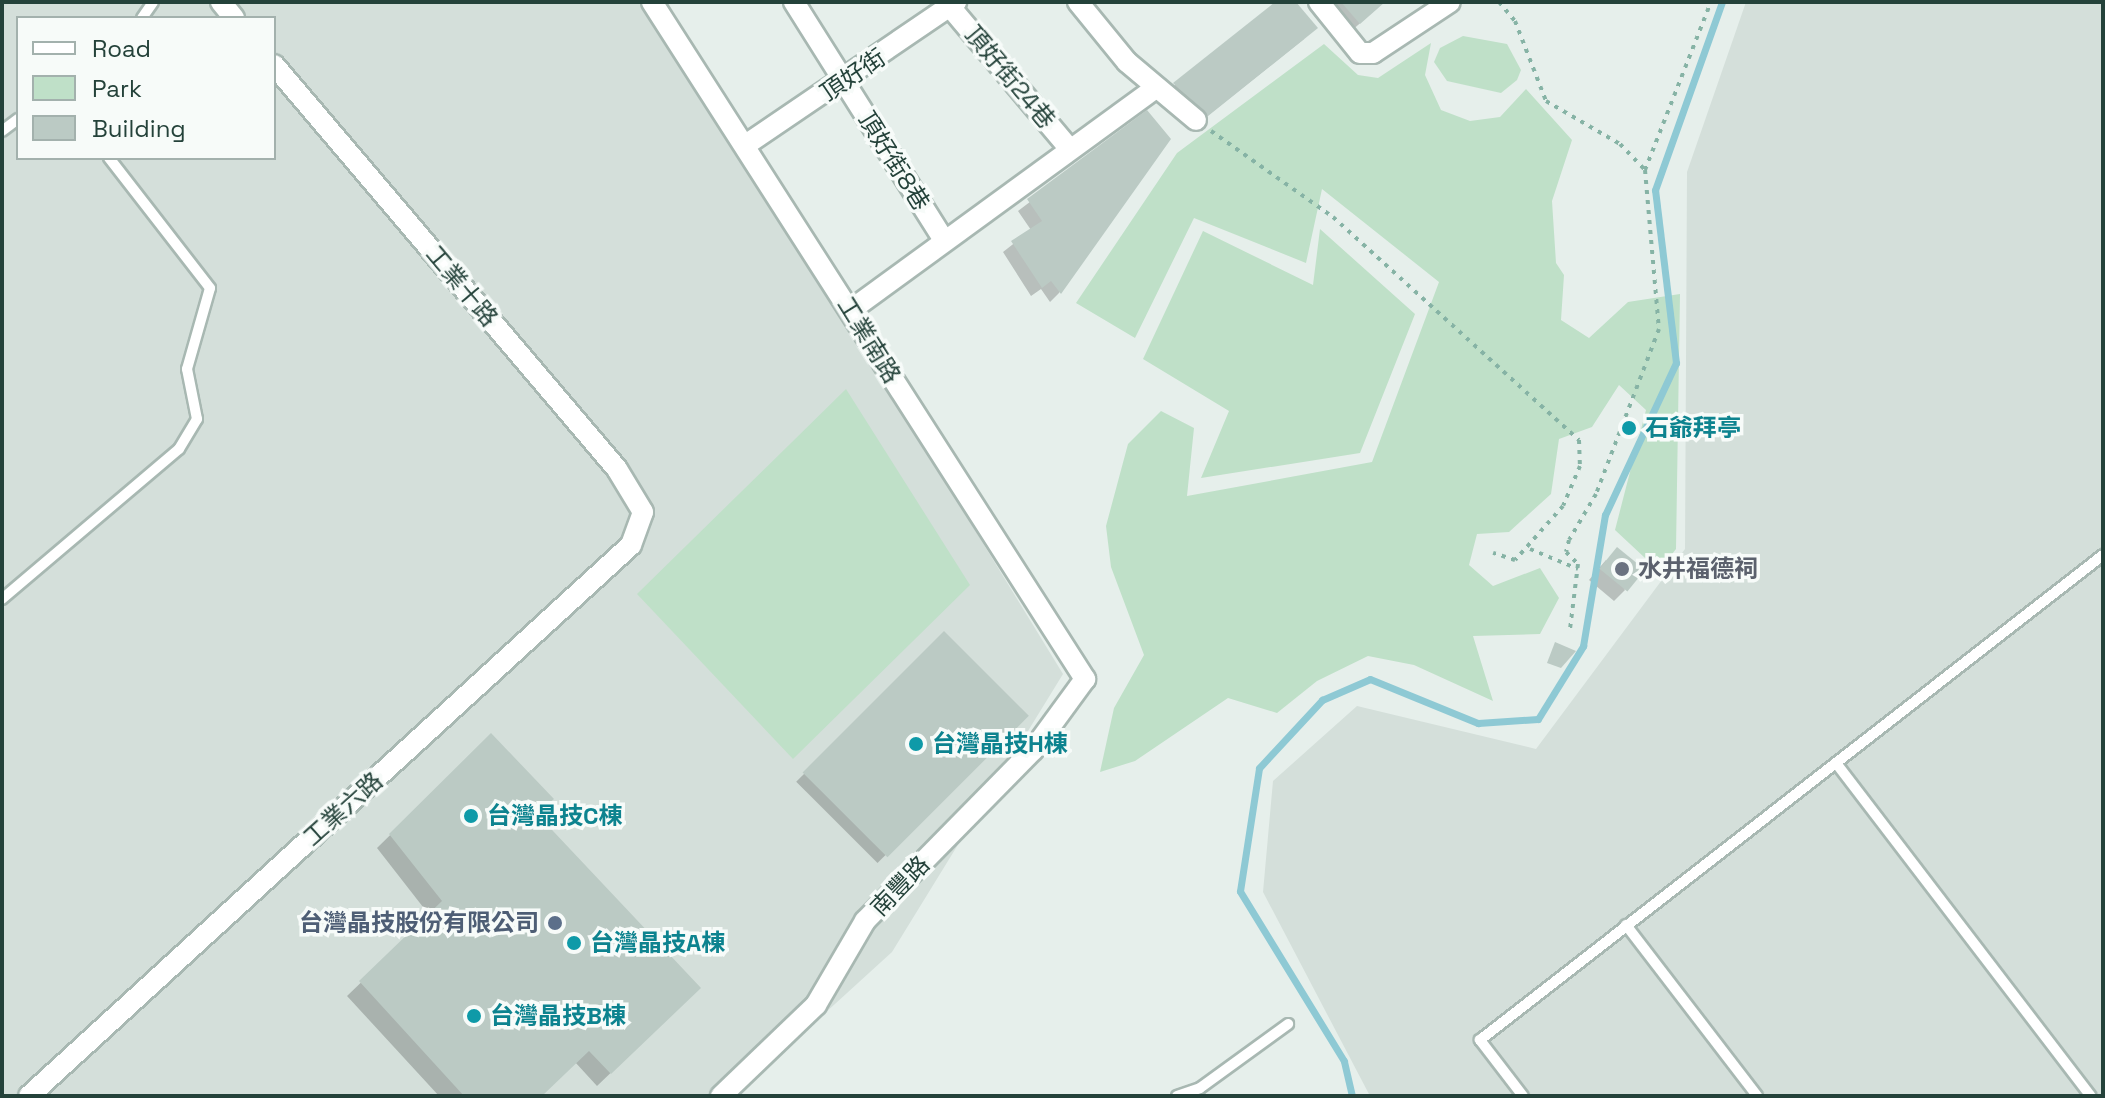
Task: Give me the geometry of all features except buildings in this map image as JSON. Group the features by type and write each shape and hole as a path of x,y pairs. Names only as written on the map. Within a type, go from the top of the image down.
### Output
{"street":[{"name":"工業南路","path":"652,2 747,144 1085,679"},
{"name":"頂好街8巷","path":"794,2 944,240"},
{"path":"1078,2 1155,88 1196,120"},
{"path":"1319,2 1360,53 1373,53 1450,2"},
{"name":"頂好街","path":"747,144 845,82 951,4"},
{"name":"頂好街24巷","path":"951,4 1069,148"},
{"name":"工業十路","path":"276,67 617,469 643,512"},
{"path":"851,310 1155,88"},
{"name":"工業六路","path":"29,1096 631,545 643,512"},
{"name":"南豐路","path":"721,1096 816,1005 865,921 1033,750 1085,679"}],"lane":[{"path":"2,599 179,449 197,419 187,369 210,288 111,160"},
{"path":"1523,1096 1480,1040 2103,555"},
{"path":"1836,763 2091,1096"},
{"path":"1626,925 1757,1096"},
{"path":"1177,1096 1200,1088 1288,1024"}],"path":[{"path":"1499,2 1515,21 1546,101 1620,144 1645,170"},
{"path":"1570,629 1578,569 1566,552 1569,540 1596,494 1659,329 1645,170 1711,2"},
{"path":"1196,120 1333,217 1579,440 1580,466 1563,506 1530,549 1515,560 1493,553"},
{"path":"1530,549 1578,569"}],"shaded area":[{"path":"2,2 652,2 1063,674 892,952 734,1096 2,1096"},
{"path":"1746,2 2103,2 2103,1096 1370,1096 1263,892 1273,781 1357,706 1536,749 1685,549 1687,172"}],"green space":[{"path":"1463,36 1507,44 1521,70 1517,80 1501,93 1447,81 1434,62 1440,48"},
{"path":"1431,43 1425,75 1441,110 1470,121 1500,117 1526,89 1572,140 1552,201 1556,263 1564,275 1561,320 1589,338 1628,302 1680,294 1676,549 1659,571 1615,530 1646,410 1619,385 1592,427 1559,439 1551,494 1509,532 1477,534 1469,565 1493,586 1540,568 1559,598 1540,634 1473,636 1493,701 1414,665 1368,656 1317,681 1277,713 1228,698 1135,761 1100,772 1114,708 1144,655 1111,567 1106,526 1128,444 1161,411 1194,428 1187,496 1372,462 1439,282 1322,189 1306,263 1194,218 1135,338 1076,303 1177,153 1324,44 1358,75 1378,78"},
{"path":"1320,229 1415,314 1360,453 1201,478 1229,411 1143,359 1203,231 1313,285"},
{"path":"846,389 970,585 793,759 637,594"}],"waterway":[{"path":"1352,1096 1344,1061 1240,891 1259,768 1322,700 1370,679 1478,723 1538,719 1583,646 1605,515 1676,363 1655,190 1722,2"}],"place":[{"name":"石爺拜亭","path":"1629,428"},
{"name":"水井福德祠","path":"1622,569"},
{"name":"台灣晶技H棟","path":"916,744"},
{"name":"台灣晶技C棟","path":"471,816"},
{"name":"台灣晶技股份有限公司","path":"555,923"},
{"name":"台灣晶技A棟","path":"574,943"},
{"name":"台灣晶技B棟","path":"474,1016"}]}
